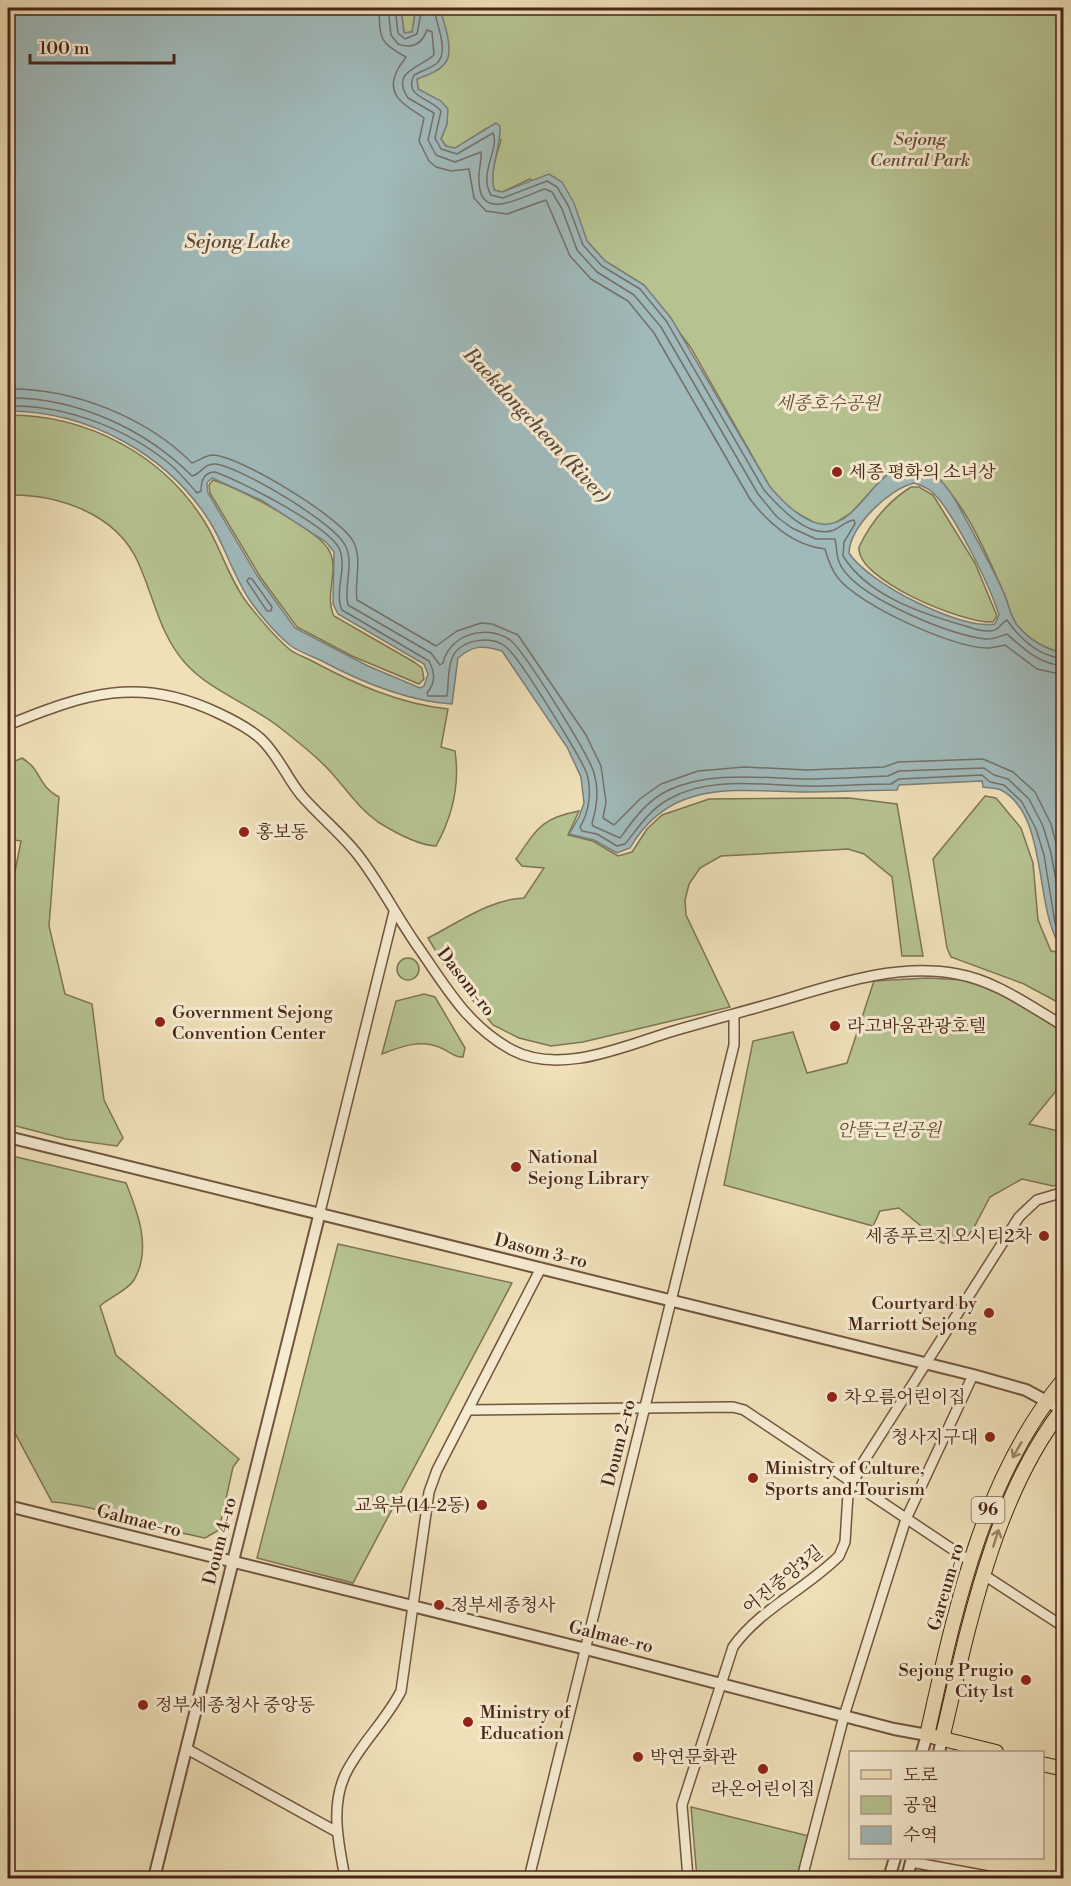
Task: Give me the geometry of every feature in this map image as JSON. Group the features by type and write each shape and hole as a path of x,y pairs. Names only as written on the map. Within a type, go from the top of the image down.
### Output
{"main road":[{"name":"Gareum-ro","path":"927,1735 970,1561 996,1489 1047,1400 1064,1379"},
{"name":"Gareum-ro","path":"941,1746 984,1575 1012,1494 1063,1409"},
{"name":"Galmae-ro","path":"927,1735 941,1746 987,1751"},
{"path":"1044,1764 1064,1769"}],"street":[{"name":"Dasom-ro","path":"8,725 90,695 126,692 158,693 184,699 219,714 261,738 301,794 359,856 394,912 475,1026 513,1050 533,1058 561,1061 611,1050 886,974 923,970 957,974 983,981 1022,1000 1064,1026"},
{"path":"320,1212 394,912"},
{"name":"Doum 2-ro","path":"529,1878 734,1045 734,1015"},
{"name":"Dasom 3-ro","path":"8,1137 320,1212 973,1375 1026,1390 1063,1409"},
{"name":"어진중앙3길","path":"688,1878 682,1804 733,1647 742,1634 831,1563 843,1550 846,1532 846,1504 852,1482 1019,1217 1037,1200 1064,1192"},
{"name":"Doum 4-ro","path":"154,1878 320,1212"},
{"path":"345,1878 337,1832 338,1799 345,1774 390,1713 401,1691 415,1606 429,1492 437,1470 541,1268"},
{"path":"802,1878 844,1716 906,1519 973,1375"},
{"path":"469,1410 645,1410 733,1407 744,1410 970,1561"},
{"name":"Galmae-ro","path":"8,1506 927,1735"},
{"path":"984,1575 1064,1627"},
{"name":"Gareum-ro","path":"922,1751 927,1735"},
{"path":"187,1749 337,1832"},
{"path":"889,1878 894,1859"},
{"path":"907,1878 912,1860 998,1878"}],"green space":[{"path":"401,8 416,8 412,32 404,33"},
{"path":"439,8 1063,8 1063,653 1038,643 1017,625 973,528 954,498 932,473 872,490 851,513 832,525 820,526 787,507 770,487 691,348 644,285 605,261 587,241 581,226 530,179 502,192 494,190 493,171 501,140 487,128 455,149 446,146 441,139 447,124 418,89 417,79 439,69 448,48"},
{"path":"8,415 67,422 95,431 146,459 169,478 189,500 206,524 248,604 290,650 378,692 413,703 448,709 441,747 455,751 455,788 450,812 436,846 414,841 378,822 357,803 323,764 300,744 259,713 208,683 186,664 163,628 138,562 128,545 115,531 100,519 65,503 46,498 8,495"},
{"path":"213,480 277,510 311,532 323,543 330,552 332,560 330,600 334,616 414,662 422,668 424,679 419,684 352,656 297,627 261,578 210,493 209,485"},
{"path":"911,487 919,487 933,495 975,563 997,616 993,622 959,616 914,598 892,586 863,560 859,547 869,529 887,506"},
{"path":"22,758 34,768 46,787 59,797 49,926 65,994 92,1004 104,1100 123,1138 117,1146 66,1139 8,1124 8,907 21,841 8,839 8,764"},
{"path":"985,796 996,798 1021,828 1033,863 1038,920 1051,951 1063,953 1063,1005 1024,984 951,957 947,948 933,859"},
{"path":"849,798 897,804 923,956 902,956 892,877 864,854 848,849 721,856 700,868 689,884 685,900 686,915 730,1007 583,1042 551,1046 519,1038 493,1025 446,968 428,938 487,907 511,899 524,898 544,868 522,866 516,859 535,832 556,817 579,811 568,835 593,841 618,856 632,852 647,829 662,815 709,799"},
{"path":"408,958 416,961 419,969 416,977 408,980 400,977 397,969 400,961"},
{"name":"안뜰근린공원","path":"927,978 983,981 1063,1032 1056,1091 1029,1124 1063,1132 1063,1184 1053,1186 1022,1179 990,1197 973,1229 962,1243 942,1243 899,1208 880,1211 873,1226 724,1185 753,1041 793,1032 807,1073 847,1063 874,981"},
{"path":"424,994 435,997 465,1048 463,1057 426,1044 404,1046 382,1054 396,1001"},
{"path":"8,1155 126,1183 139,1219 143,1244 142,1256 131,1284 100,1306 116,1355 239,1459 233,1467 219,1530 205,1538 154,1527 95,1509 52,1502 8,1420"},
{"path":"338,1244 512,1283 353,1583 257,1558"},
{"path":"691,1807 809,1836 798,1878 697,1878"}],"water":[{"name":"Sejong Lake","path":"8,8 401,8 404,33 412,32 416,8 439,8 447,35 448,57 440,68 417,79 418,89 441,101 448,109 447,124 441,139 446,146 455,148 496,123 500,126 500,134 493,174 494,190 502,192 549,174 562,182 574,203 587,241 605,261 644,285 671,318 770,487 800,515 824,524 843,519 889,474 907,466 935,475 957,502 1005,595 1017,625 1038,643 1063,653 1063,944 1058,942 1051,925 1033,838 1026,818 1016,802 1001,790 983,787 982,781 899,785 897,790 805,792 754,790 707,793 685,799 665,810 646,825 630,848 617,853 594,840 569,834 584,803 581,777 567,747 502,651 479,647 458,658 452,704 401,695 351,676 291,646 268,624 243,590 210,522 172,476 148,457 96,428 38,413 8,411","holes":["212,478 261,500 326,542 334,552 333,604 338,614 424,664 428,674 424,686 420,688 368,666 295,628 258,577 208,493 207,483","914,483 931,491 950,514 960,531 999,615 995,624 979,624 960,620 916,602 875,578 849,553 856,532 872,510 893,493"]}],"place":[{"name":"세종 평화의 소녀상","path":"837,472"},
{"name":"홍보동","path":"244,832"},
{"name":"Government Sejong Convention Center","path":"160,1022"},
{"name":"라고바움관광호텔","path":"835,1026"},
{"name":"National Sejong Library","path":"516,1167"},
{"name":"세종푸르지오시티2차","path":"1044,1236"},
{"name":"Courtyard by Marriott Sejong","path":"989,1313"},
{"name":"차오름어린이집","path":"832,1397"},
{"name":"청사지구대","path":"990,1437"},
{"name":"Ministry of Culture, Sports and Tourism","path":"753,1478"},
{"name":"교육부(14-2동)","path":"482,1505"},
{"name":"정부세종청사","path":"439,1605"},
{"name":"Sejong Prugio City 1st","path":"1026,1680"},
{"name":"정부세종청사 중앙동","path":"143,1705"},
{"name":"Ministry of Education","path":"468,1722"},
{"name":"박연문화관","path":"638,1757"},
{"name":"라온어린이집","path":"763,1769"}],"park label":[{"name":"Sejong Central Park","path":"920,149"},
{"name":"세종호수공원","path":"828,403"}],"water label":[{"name":"Baekdongcheon (River)","path":"536,426"}]}
